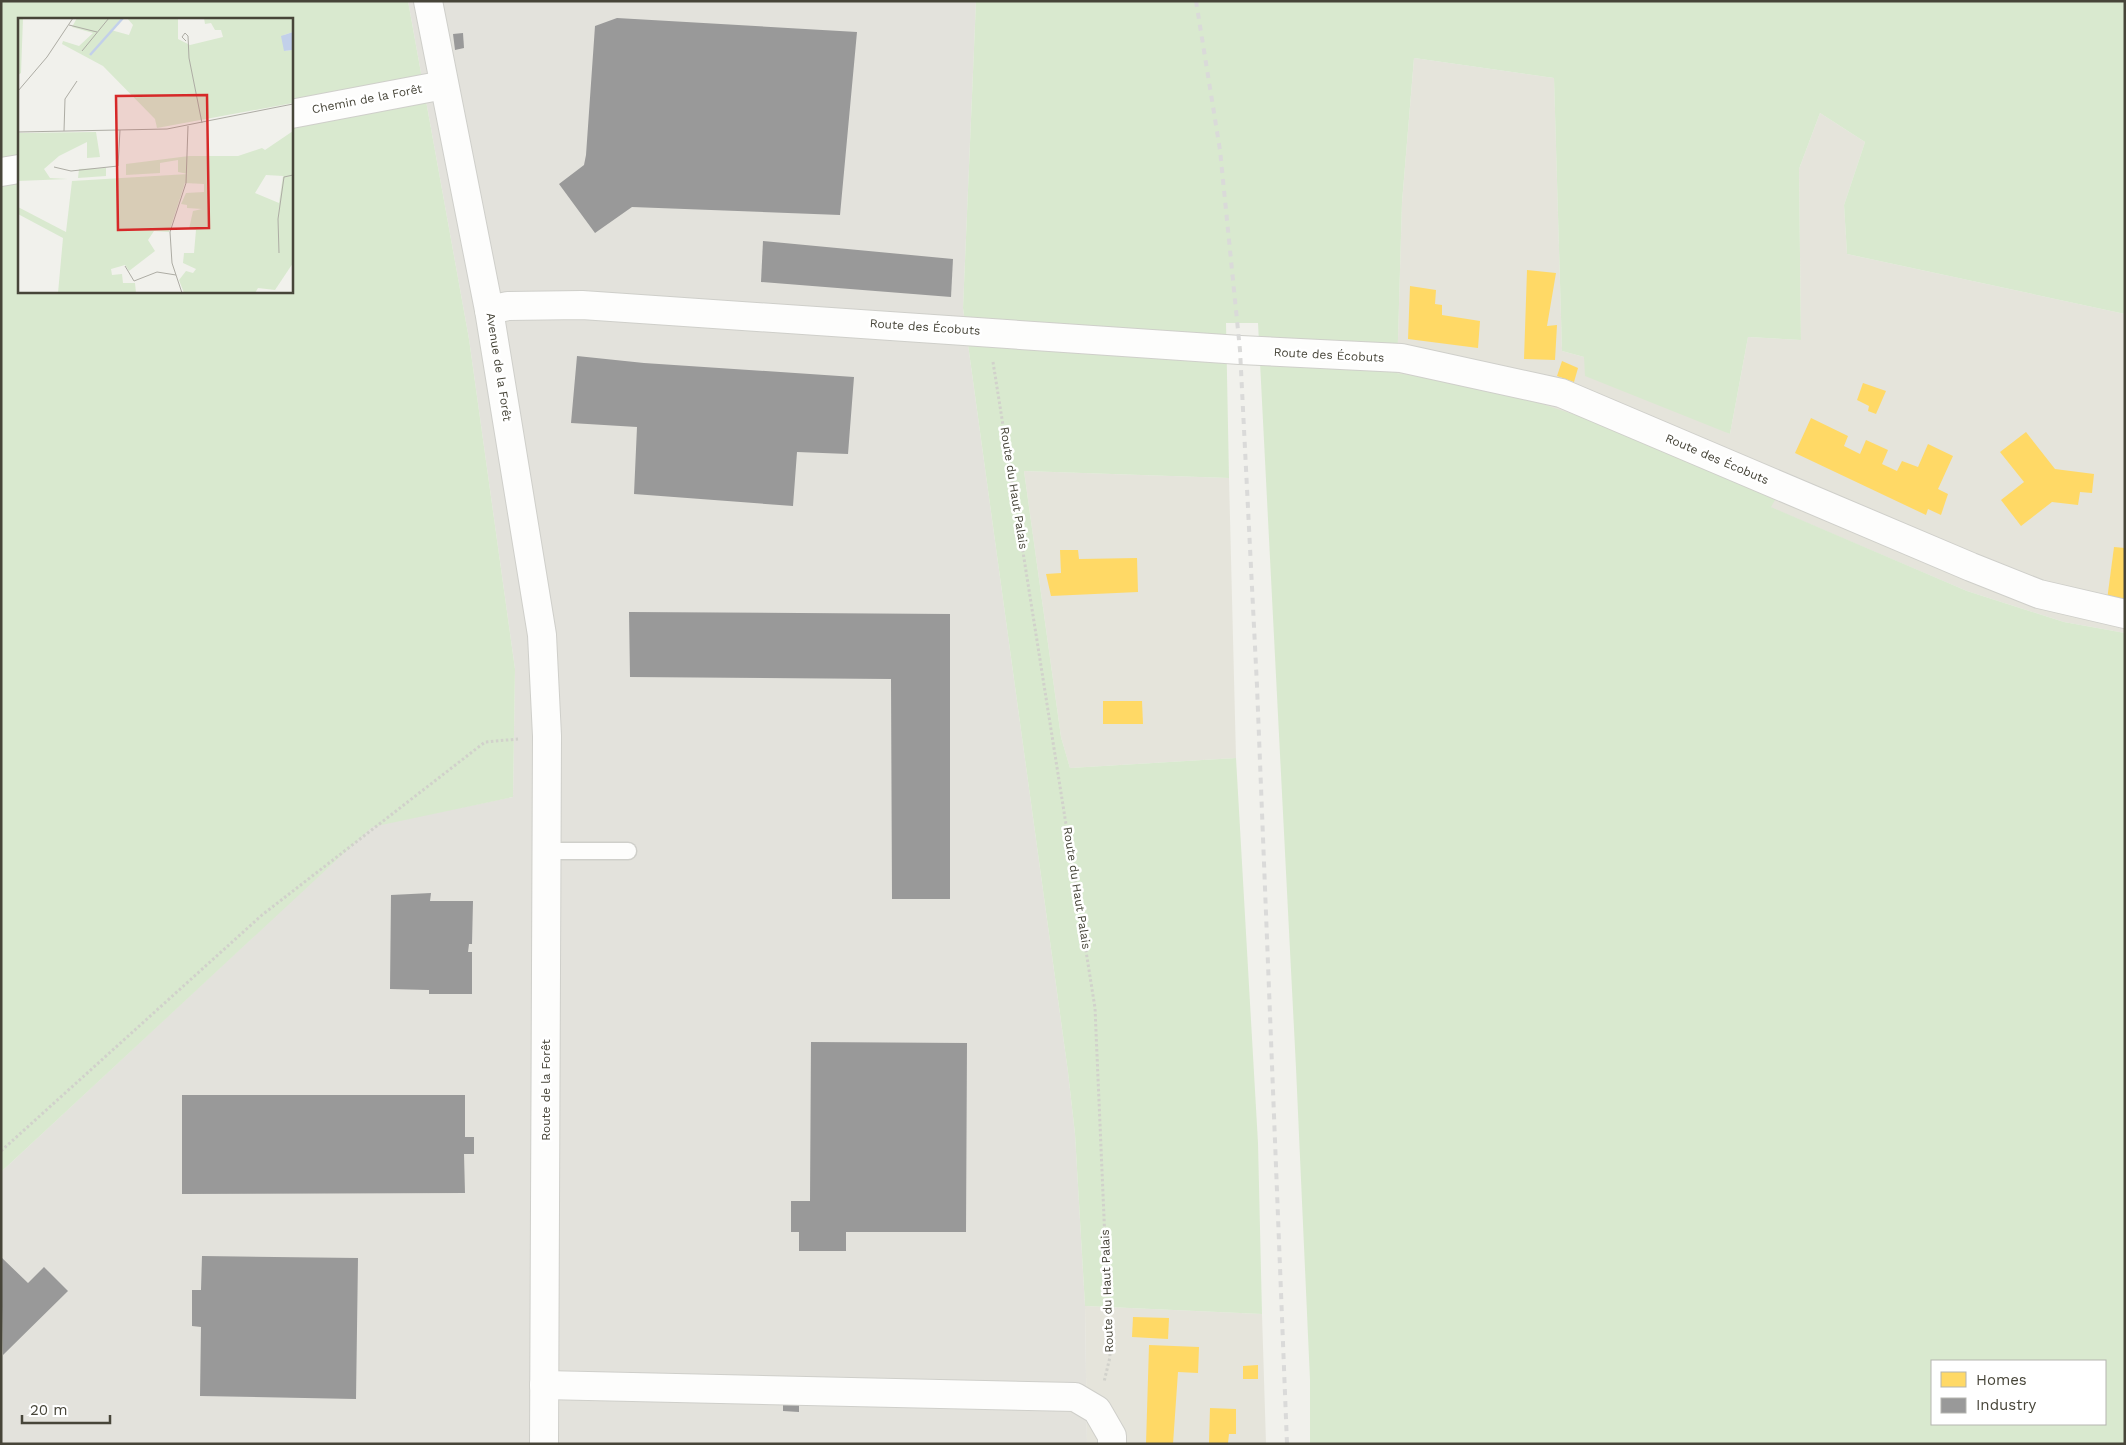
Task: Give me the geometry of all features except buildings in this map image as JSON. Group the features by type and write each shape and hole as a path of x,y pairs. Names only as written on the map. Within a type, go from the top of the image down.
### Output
{"street":[{"name":"Avenue de la Forêt","path":"428,1 489,310 542,635 547,736"},
{"name":"Chemin de la Forêt","path":"292,114 444,84"},
{"path":"1,172 18,169"},
{"name":"Route des Écobuts","path":"489,310 508,306 582,305 1240,350 1401,358 1561,393 2039,594 2125,614"},
{"name":"Route de la Forêt","path":"544,1444 547,736"},
{"path":"544,1385 1075,1397 1097,1410 1112,1436 1112,1444"}],"lane":[{"path":"546,851 628,851"}],"path":[{"name":"Route du Haut Palais","path":"989,332 1095,1008 1110,1357 1097,1410"},
{"path":"1,1151 262,915 477,748 485,742 547,736"}],"shaded area":[{"path":"408,1 976,1 963,308 1075,1134 1085,1306 1087,1444 1,1444 1,1172 372,826 513,797 515,669 469,339"},
{"path":"1414,58 1554,78 1562,351 1584,357 1730,434 1748,337 1801,340 1799,169 1820,113 1865,142 1844,205 1847,254 2125,314 2125,633 2064,622 1967,591 1770,507 1774,501 1397,373 1402,202"},
{"path":"1024,471 1229,478 1236,758 1070,768 1061,737"},
{"path":"1085,1306 1262,1314 1266,1444 1087,1444"}],"green space":[{"path":"1,1 408,1 469,339 515,669 513,797 372,827 1,1172"},
{"path":"976,1 2125,1 2125,314 1847,254 1844,205 1865,142 1820,113 1799,169 1801,340 1748,337 1730,434 1585,376 1584,357 1562,351 1554,78 1414,58 1402,202 1397,373 1506,392 1621,430 1775,500 1771,507 1967,591 2064,622 2125,633 2125,1444 1310,1444 1310,1380 1296,1068 1258,323 1226,323 1229,478 1024,471 1061,737 1070,768 1236,758 1258,1143 1262,1314 1085,1306 1075,1134 963,308"}],"railway":[{"path":"1196,1 1220,150 1240,350 1257,686 1287,1444"}]}
